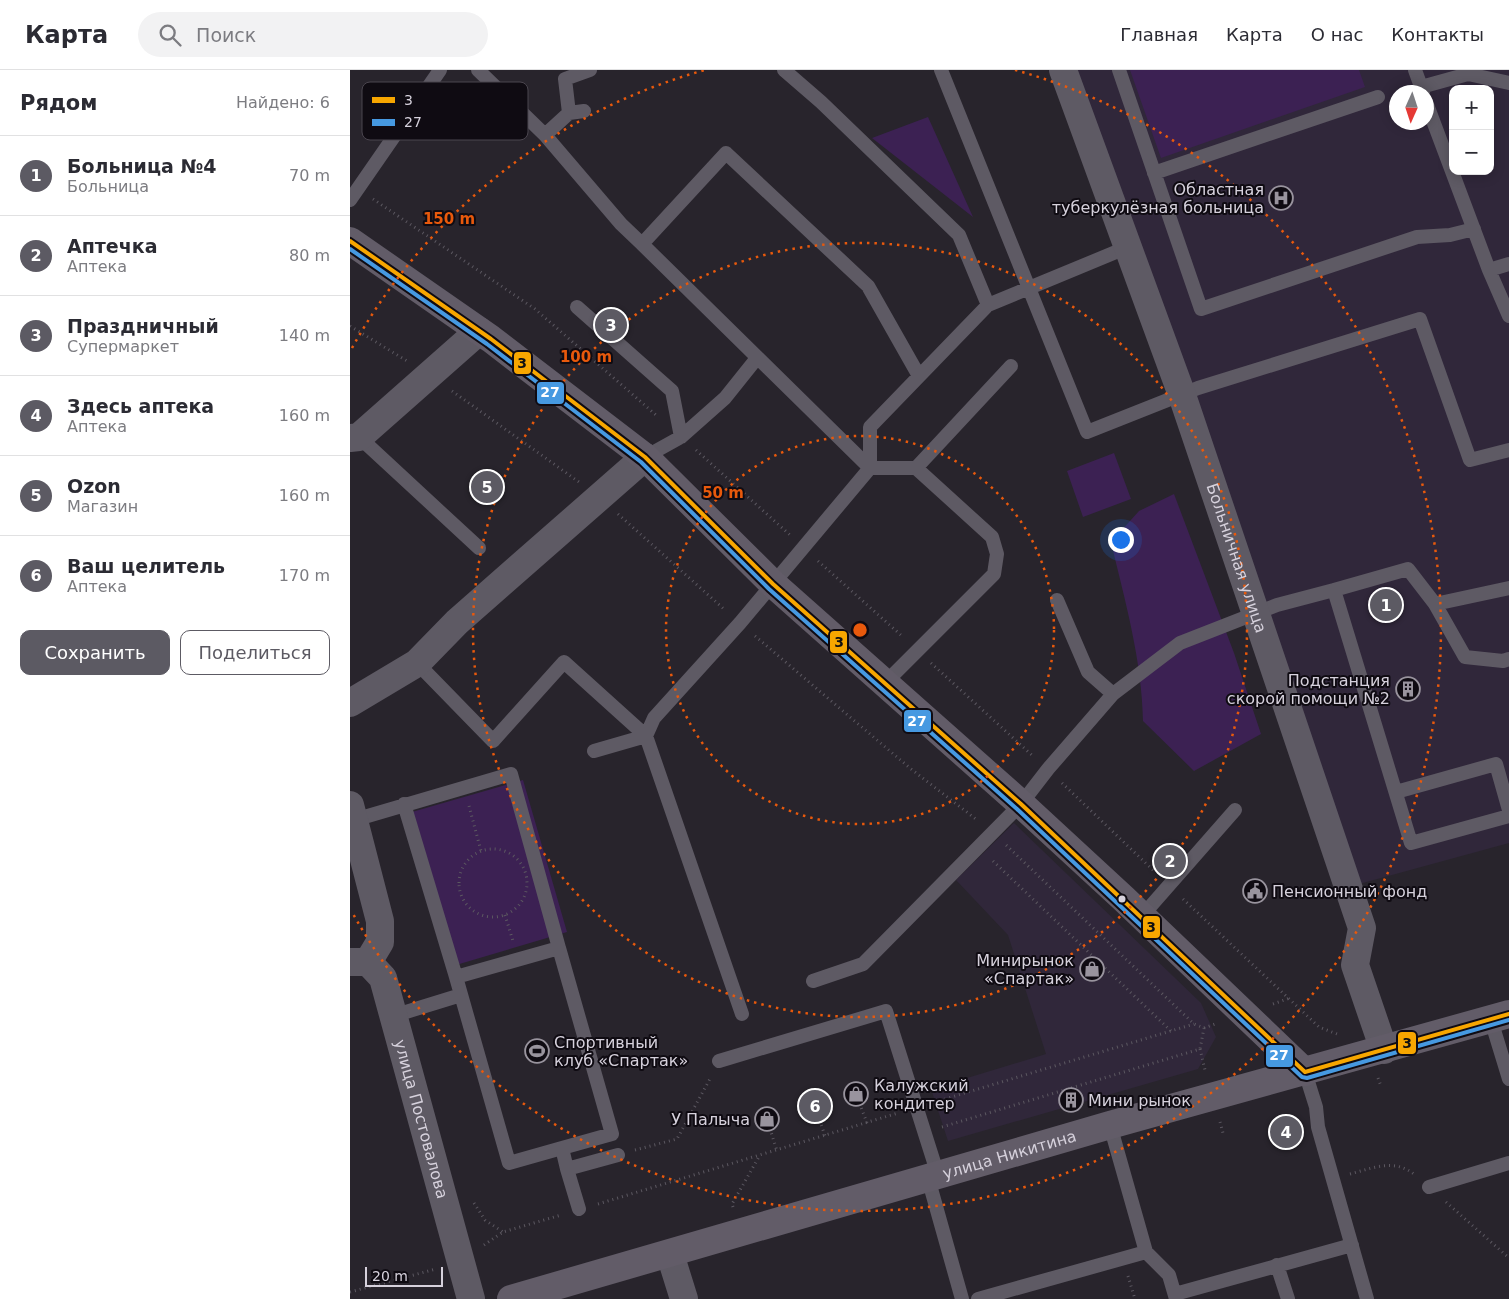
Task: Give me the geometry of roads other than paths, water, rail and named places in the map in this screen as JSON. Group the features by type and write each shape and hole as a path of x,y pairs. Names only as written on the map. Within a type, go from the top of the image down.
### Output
{"main road":[{"path":"350,241 479,331 646,457 773,584 1021,804 1142,916 1305,1072"},
{"name":"улица Никитина","path":"511,1299 1110,1125 1500,1017"}],"street":[{"name":"Больничная улица","path":"1063,70 1182,395 1362,928 1355,965 1384,1050"},
{"path":"355,437 479,331"},
{"path":"350,703 417,663 457,622 646,457"},
{"path":"352,812 380,921 380,942 359,962"},
{"name":"улица Постовалова","path":"359,962 383,978 470,1299"},
{"path":"670,1254 684,1299"}],"lane":[{"path":"432,82 440,70"},
{"path":"478,70 490,82"},
{"path":"569,113 563,75 590,70"},
{"path":"784,70 821,102 958,235 988,305"},
{"path":"1119,70 1201,309 1417,238 1450,235 1474,229"},
{"path":"1415,70 1420,85"},
{"path":"946,72 1087,432 1198,388 1420,319 1470,460 1509,450"},
{"path":"1434,85 1469,72 1509,83"},
{"path":"1154,173 1378,97"},
{"path":"544,135 569,113 584,111"},
{"path":"528,119 544,135 621,224 870,468 916,468 992,537 997,554 994,574 884,684"},
{"path":"1434,123 1489,270 1509,316"},
{"path":"350,200 392,140"},
{"path":"642,244 726,153 868,286 919,376"},
{"path":"594,751 646,736 654,718 740,623 870,468 870,427 988,305 1128,247"},
{"path":"1489,270 1509,264"},
{"path":"578,307 672,391 681,437"},
{"path":"646,457 681,437 725,398 757,358"},
{"path":"916,468 1011,366"},
{"path":"355,437 479,548"},
{"path":"813,981 863,964 1021,804 1048,769 1113,694 1180,643 1277,605 1408,569 1435,604 1466,657 1504,661 1509,659"},
{"path":"1435,604 1509,588"},
{"path":"1334,590 1411,843 1509,816"},
{"path":"1058,600 1088,672 1113,694"},
{"path":"417,663 494,741 564,662 646,736 742,1014"},
{"path":"1396,792 1496,764 1509,810"},
{"path":"352,812 404,804 511,774 612,1134 509,1163 404,804"},
{"path":"1142,916 1235,810"},
{"path":"456,977 559,948"},
{"path":"393,1016 461,995"},
{"path":"719,1061 886,1011 926,1132 933,1177 962,1299"},
{"path":"1500,1017 1509,1079"},
{"path":"1305,1072 1316,1107 1318,1127 1367,1299"},
{"path":"1110,1125 1146,1252 1169,1275 1175,1296 1277,1265 1352,1245"},
{"path":"562,1148 579,1209"},
{"path":"568,1169 618,1155"},
{"path":"1429,1187 1509,1163"},
{"path":"978,1299 1146,1252"},
{"path":"1277,1265 1288,1299"}],"place":[{"name":"Областная туберкулёзная больница","path":"1281,198"},
{"name":"Праздничный","path":"611,325"},
{"name":"Ozon","path":"487,487"},
{"name":"Больница №4","path":"1386,605"},
{"name":"Подстанция скорой помощи №2","path":"1408,689"},
{"name":"Аптечка","path":"1170,861"},
{"name":"Пенсионный фонд","path":"1255,891"},
{"name":"Минирынок «Спартак»","path":"1092,969"},
{"name":"Спортивный клуб «Спартак»","path":"537,1051"},
{"name":"Калужский кондитер","path":"856,1094"},
{"name":"Мини рынок","path":"1071,1100"},
{"name":"Ваш целитель","path":"815,1106"},
{"name":"У Палыча","path":"767,1119"},
{"name":"Здесь аптека","path":"1286,1132"}]}
